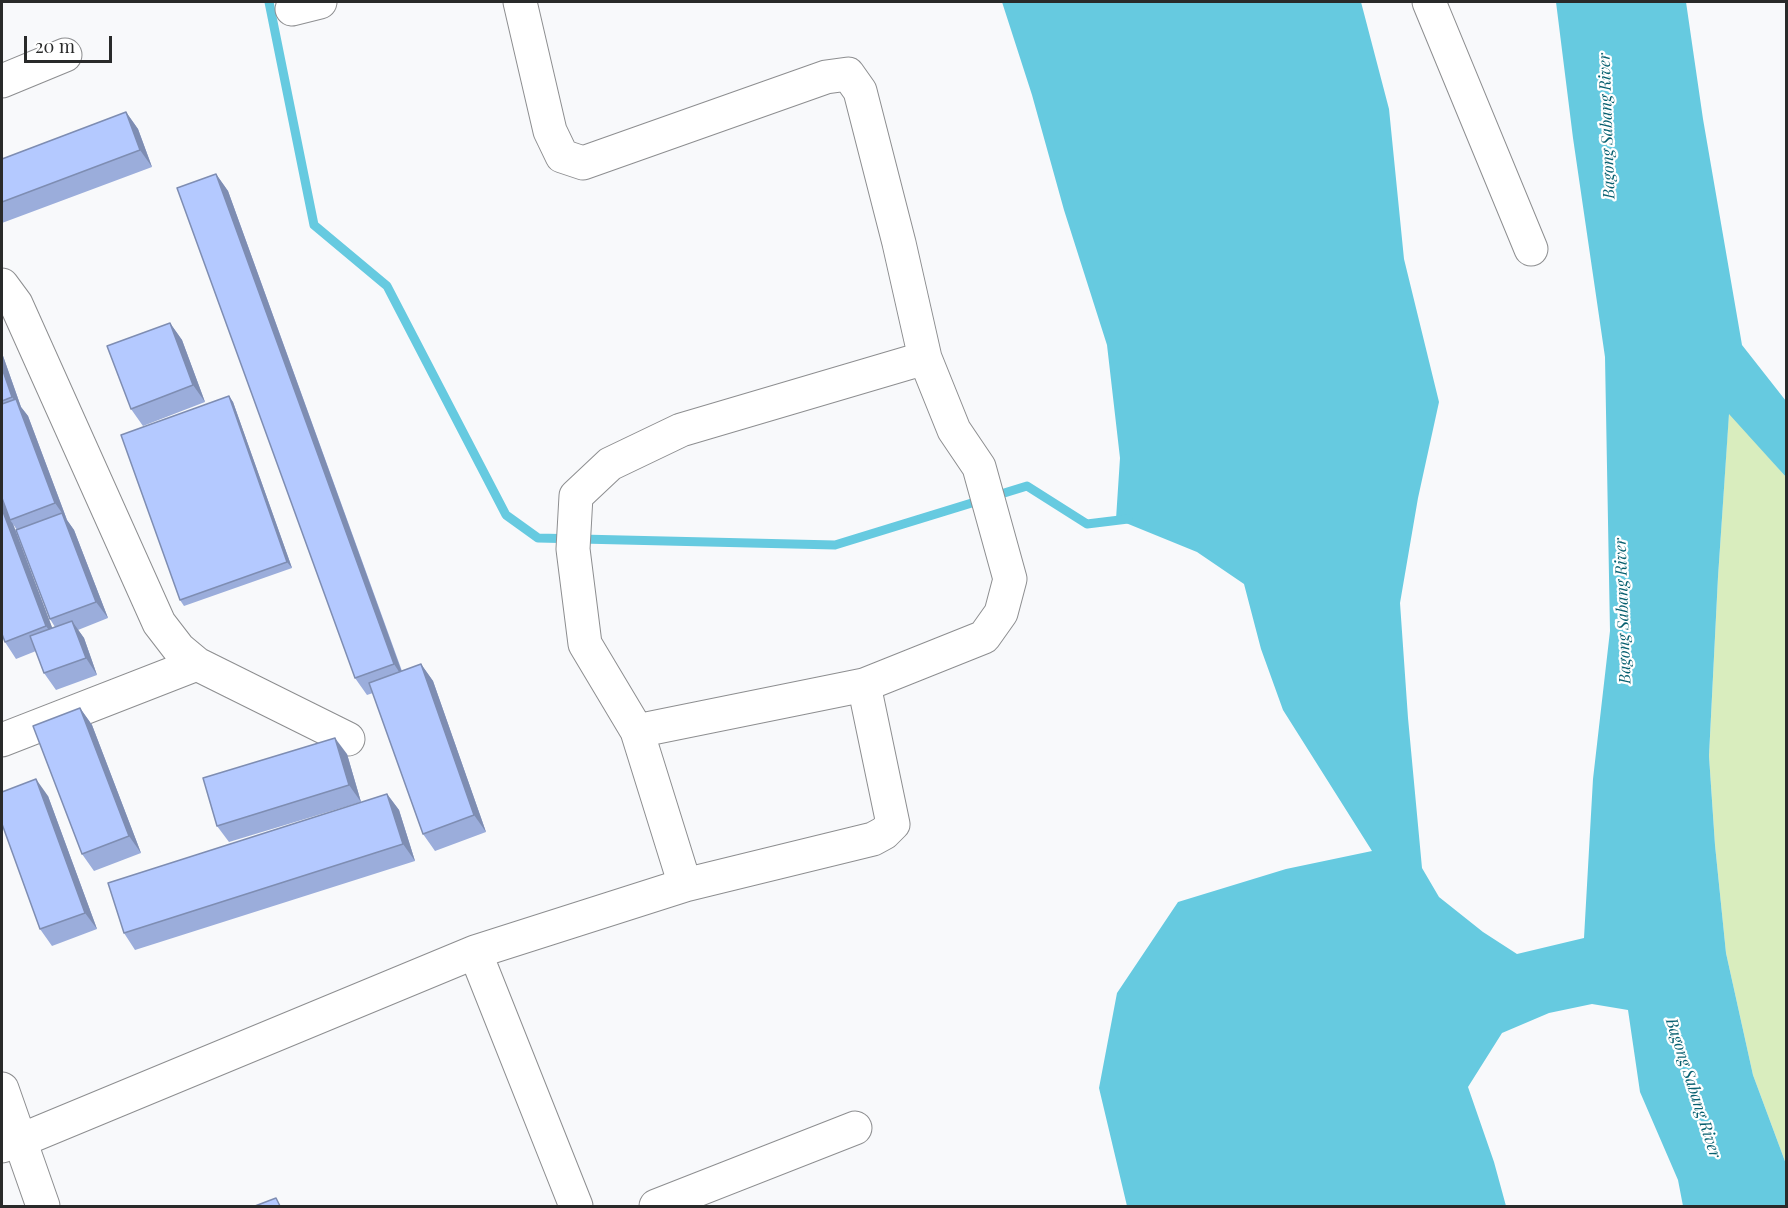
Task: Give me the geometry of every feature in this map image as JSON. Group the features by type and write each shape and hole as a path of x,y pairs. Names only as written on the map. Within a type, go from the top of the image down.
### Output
{"street":[{"path":"520,2 550,131 562,156 583,163 826,77 848,74 860,91 899,243 925,358 954,430 980,467 1010,579 1001,613 984,637 864,685 636,731"},
{"path":"1429,2 1531,249"},
{"path":"2,81 65,55"},
{"path":"2,285 16,304 159,623 179,649 197,664 348,739"},
{"path":"685,885 636,731 585,644 573,540 576,496 610,464 681,430 925,358"},
{"path":"2,740 197,664"},
{"path":"10,1143 475,952 685,885 873,839 884,833 892,824 864,685"},
{"path":"475,952 576,1206"},
{"path":"2,1089 10,1143 44,1206"},
{"path":"656,1206 855,1128"}],"green space":[{"path":"1729,412 1786,477 1786,1164 1753,1075 1726,953 1715,845 1709,756"}],"water":[{"name":"Bagong Sabang River","path":"1002,2 1361,2 1389,109 1404,259 1439,402 1418,498 1400,603 1422,868 1439,897 1483,932 1517,954 1584,938 1593,779 1610,631 1605,357 1556,2 1686,2 1703,119 1742,345 1786,401 1786,477 1729,414 1709,756 1726,953 1753,1075 1786,1164 1786,1206 1683,1206 1678,1180 1640,1092 1628,1010 1592,1004 1549,1013 1502,1033 1468,1087 1494,1162 1506,1206 1127,1206 1099,1088 1117,993 1178,902 1286,869 1372,851 1283,710 1261,649 1244,584 1197,552 1116,519 1120,458 1107,345"}],"building":[{"path":"126,112 140,150 2,202 2,159"},
{"path":"216,174 394,664 355,678 177,188"},
{"path":"170,323 193,385 131,409 107,346"},
{"path":"2,368 12,397 2,401"},
{"path":"229,396 287,562 180,600 121,435"},
{"path":"16,399 55,503 10,520 2,498 2,404"},
{"path":"2,509 46,626 5,642 2,634"},
{"path":"62,513 96,602 50,619 16,530"},
{"path":"72,621 86,658 44,673 30,636"},
{"path":"421,664 474,815 423,834 369,683"},
{"path":"80,708 129,836 82,854 33,726"},
{"path":"335,738 349,785 217,826 203,778"},
{"path":"36,779 85,913 40,929 2,824 2,792"},
{"path":"387,794 403,844 124,933 108,883"},
{"path":"276,1198 280,1206 255,1206"}],"waterway":[{"path":"269,2 314,225 387,286 506,515 538,538 835,545 1027,486 1087,524 1128,519"}]}
